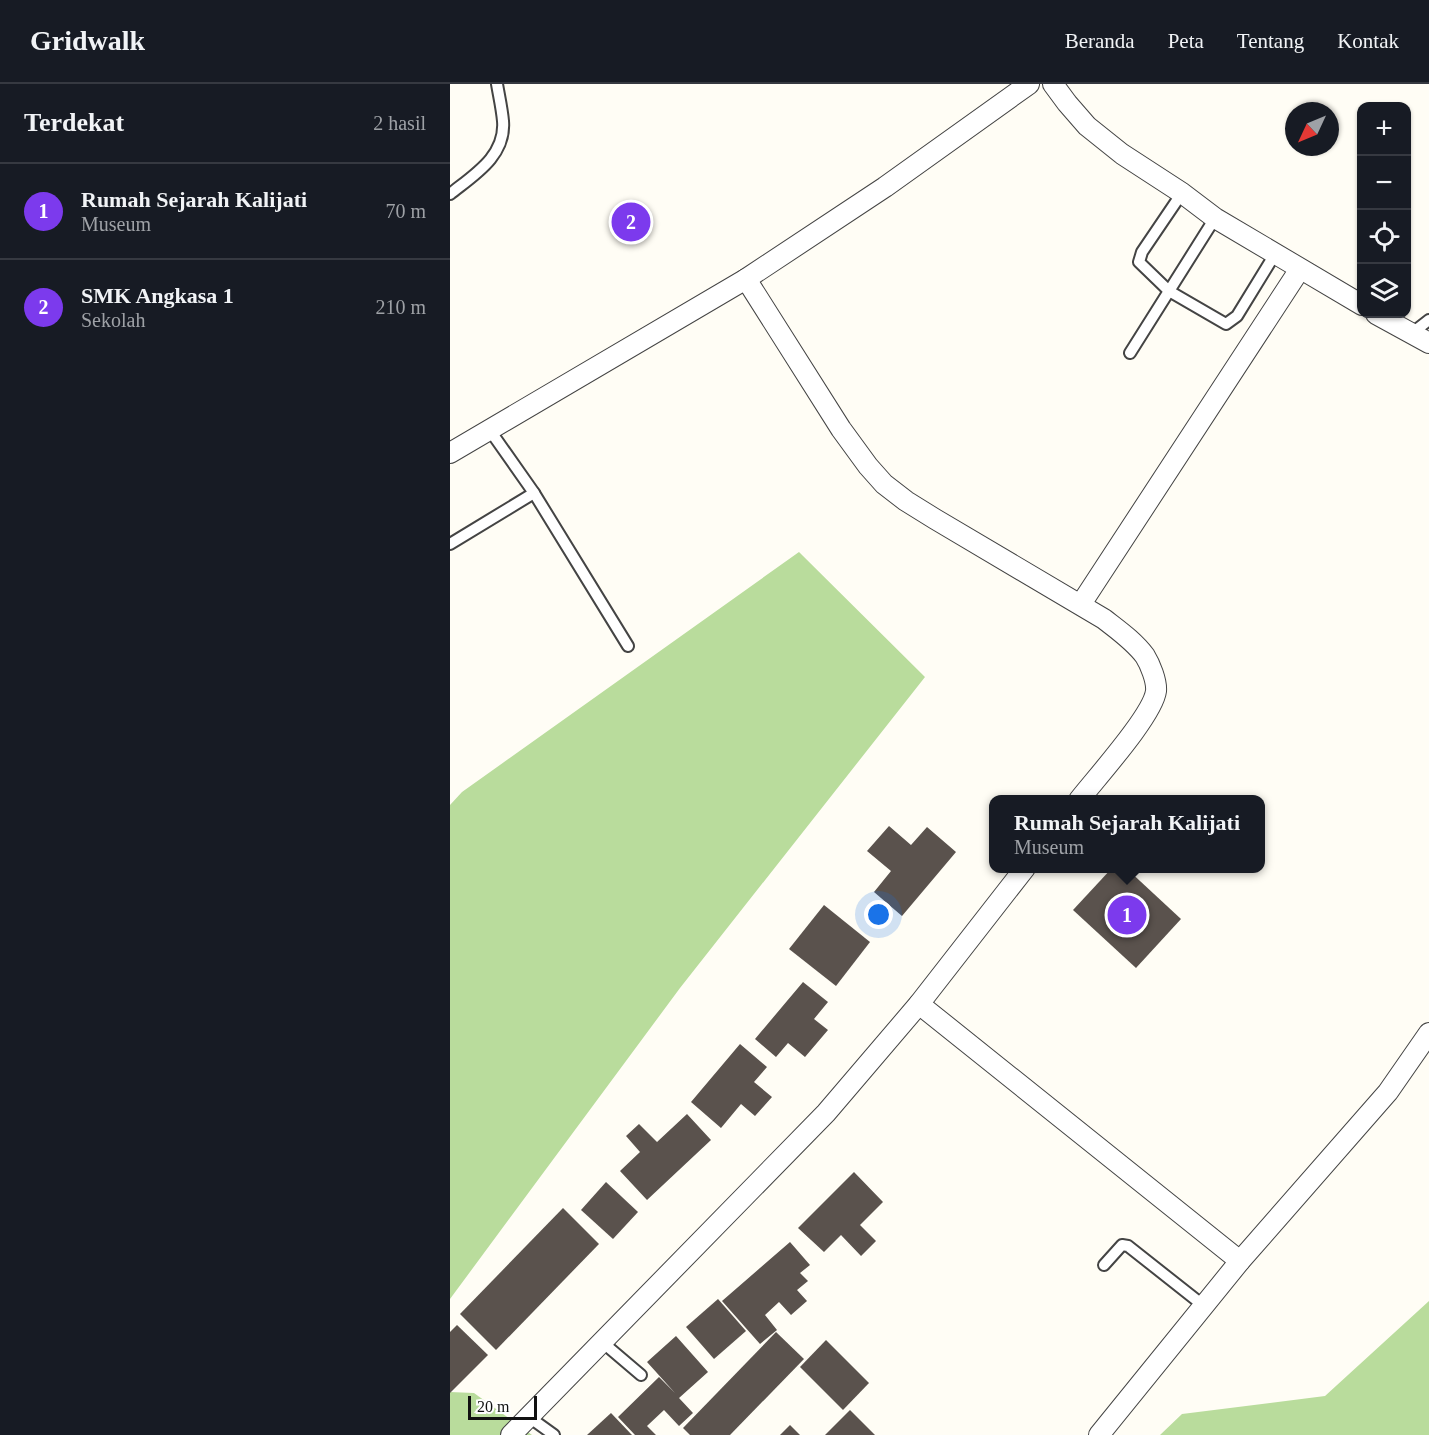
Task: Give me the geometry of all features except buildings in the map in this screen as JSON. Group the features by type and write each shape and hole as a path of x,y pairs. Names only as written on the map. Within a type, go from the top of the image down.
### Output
{"street":[{"path":"450,453 658,333 746,279 885,188 1029,84"},
{"path":"1053,84 1066,104 1087,126 1122,154 1182,193 1215,218 1357,302"},
{"path":"1081,604 1300,269"},
{"path":"746,279 841,429 884,484 935,519 1104,619 1128,638 1145,656 1156,690 1148,713 1083,795"},
{"path":"1383,318 1429,343"},
{"path":"511,1435 805,1136 919,1004 1021,873"},
{"path":"919,1004 1240,1261"},
{"path":"1099,1435 1240,1261 1388,1092 1429,1033"}],"lane":[{"path":"450,194 483,168 494,154 502,138 504,123 497,84"},
{"path":"1182,193 1142,252 1139,262 1169,291 1226,324 1237,316 1275,254"},
{"path":"1130,353 1215,218"},
{"path":"1411,334 1429,320"},
{"path":"489,429 534,493 628,646"},
{"path":"450,544 534,493"},
{"path":"1104,1265 1122,1245 1128,1246 1204,1306"},
{"path":"601,1341 641,1375"},
{"path":"530,1417 554,1435"}],"green space":[{"path":"799,552 925,677 680,988 450,1299 450,805 462,792"},
{"path":"1429,1301 1429,1435 1160,1435 1182,1414 1325,1396"},
{"path":"450,1392 474,1393 532,1435 450,1435"}],"place":[{"name":"SMK Angkasa 1","path":"631,222"},
{"name":"Rumah Sejarah Kalijati","path":"1127,915"}]}
